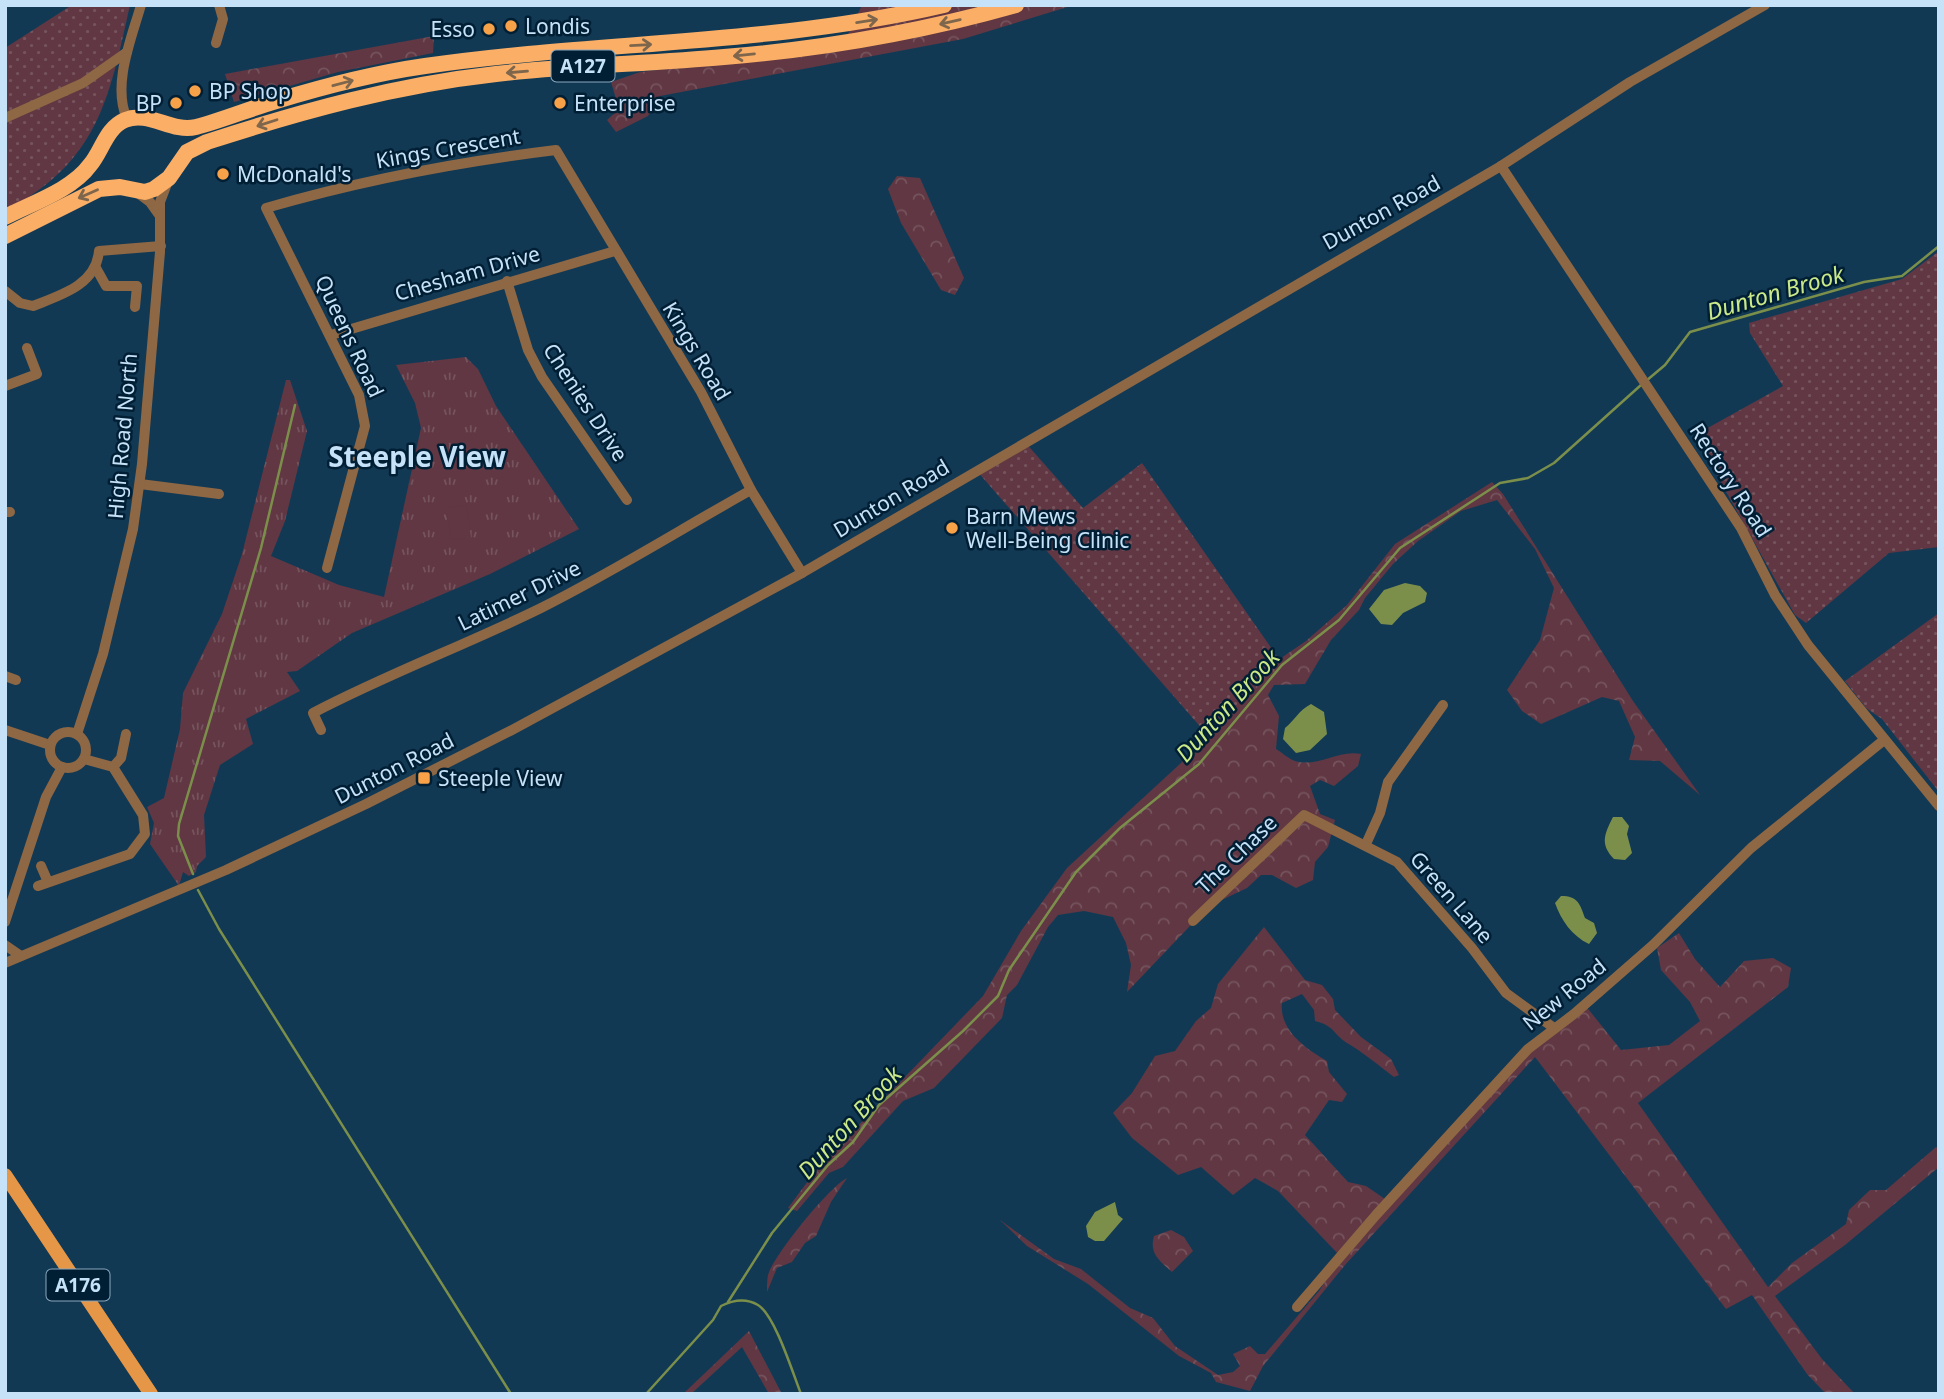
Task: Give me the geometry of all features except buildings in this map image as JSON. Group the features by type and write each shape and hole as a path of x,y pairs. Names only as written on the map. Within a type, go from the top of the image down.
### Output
{"highway":[{"name":"A127","path":"127,119 139,117 185,129 276,101 421,66 544,51 724,40 811,30 944,5"},
{"name":"A127","path":"169,178 187,152 207,142 356,98 496,74 812,48 944,23 1016,5"},
{"path":"5,217 80,177 92,164 113,128 127,119"},
{"path":"5,236 99,189 154,189 169,178"}],"main road":[{"name":"A176","path":"5,1175 151,1394"}],"street":[{"path":"127,119 120,104 127,52 141,5"},
{"path":"216,43 223,19 219,5"},
{"name":"Dunton Road","path":"5,962 226,870 366,804 510,731 802,573 1365,242 1501,166 1630,82 1765,5"},
{"path":"5,118 83,83 127,52"},
{"name":"Kings Crescent","path":"267,208 412,171 556,150"},
{"name":"Kings Road","path":"556,150 701,392 751,490 802,573"},
{"name":"Rectory Road","path":"1501,166 1741,527 1775,594 1808,645 1939,806"},
{"name":"High Road North","path":"77,734 120,588 140,484 161,246 160,202 169,178"},
{"path":"135,191 150,202 162,218"},
{"name":"Queens Road","path":"267,208 359,395 365,426 327,568"},
{"path":"5,290 20,303 33,306 82,284 96,268 99,251 161,246"},
{"name":"Chesham Drive","path":"331,335 615,251"},
{"path":"96,268 106,286 137,286 135,307"},
{"name":"Chenies Drive","path":"508,281 528,350 542,377 627,500"},
{"path":"5,386 37,374 27,348"},
{"path":"140,484 219,495"},
{"name":"Latimer Drive","path":"321,730 313,713 387,676 541,608 642,554 751,490"},
{"path":"1366,844 1380,813 1388,782 1443,705"},
{"path":"5,730 50,745"},
{"path":"50,745 65,733 77,734 85,743 84,759 75,766 62,767"},
{"path":"113,766 121,758 118,747 126,734"},
{"name":"New Road","path":"1297,1307 1376,1215 1528,1049 1574,1014 1653,946 1751,848 1885,740"},
{"path":"50,745 50,753 62,767"},
{"path":"41,866 43,884 130,853 145,834 143,815 113,766 84,759"},
{"path":"5,922 46,797 62,767"},
{"name":"Green Lane","path":"1304,815 1397,862 1472,948 1506,993 1554,1028"},
{"name":"The Chase","path":"1193,921 1304,815"},
{"path":"5,945 20,956"}],"green space":[{"path":"72,5 130,5 106,99 80,149 61,172 36,192 5,211 5,48"},
{"path":"862,5 1074,5 963,39 660,96 648,116 616,132 607,120 619,109 611,82 640,72 841,49"},
{"path":"434,36 433,53 338,72 234,102 225,74"},
{"path":"897,176 920,178 964,278 955,295 941,290 901,223 888,189"},
{"path":"1939,251 1939,547 1889,553 1806,623 1795,615 1700,445 1704,430 1783,386 1750,333 1749,323 1902,279"},
{"path":"466,357 478,369 496,406 579,529 490,574 352,633 297,671 287,672 300,691 246,719 253,744 220,765 204,815 206,857 197,866 196,872 189,876 183,872 179,886 150,844 154,823 147,807 164,798 180,729 183,693 222,614 242,554 286,380 290,380 307,431 285,521 271,556 339,585 384,597 421,428 415,403 396,365"},
{"path":"1024,441 1083,508 1142,463 1281,662 1211,739 976,470"},
{"path":"1492,482 1503,494 1633,701 1700,795 1660,761 1629,760 1635,737 1619,701 1602,697 1541,724 1522,711 1507,690 1540,640 1554,588 1535,549 1497,500 1461,511 1418,541 1393,564 1365,598 1359,610 1331,640 1305,684 1274,685 1268,695 1279,716 1276,749 1288,757 1303,763 1344,754 1361,754 1358,766 1334,786 1320,780 1310,786 1320,814 1335,820 1328,847 1315,862 1313,880 1296,888 1272,875 1261,875 1247,888 1209,906 1127,992 1131,965 1126,943 1113,917 1084,911 1058,915 1048,927 1017,985 1007,995 1002,1018 934,1088 903,1101 843,1167 829,1173 797,1211 788,1208 834,1146 851,1133 983,996 1021,931 1067,868 1181,763 1204,736 1220,726 1284,656 1306,641 1347,605 1395,544"},
{"path":"466,505 471,537 451,540 446,508"},
{"path":"1939,613 1939,792 1882,719 1866,708 1845,681"},
{"path":"1264,927 1305,980 1322,985 1333,999 1335,1010 1361,1037 1391,1059 1399,1075 1394,1077 1342,1040 1330,1028 1315,1021 1314,1010 1302,994 1282,1003 1282,1013 1289,1030 1311,1051 1327,1061 1329,1072 1347,1094 1342,1102 1329,1100 1305,1135 1348,1182 1366,1186 1385,1199 1528,1049 1585,1005 1621,1050 1669,1045 1700,1021 1690,1002 1661,970 1657,948 1679,933 1695,959 1720,987 1744,961 1773,958 1791,968 1788,987 1638,1103 1768,1287 1792,1263 1846,1224 1849,1210 1870,1190 1886,1190 1936,1147 1939,1149 1939,1167 1845,1245 1775,1296 1822,1359 1855,1394 1826,1394 1807,1374 1752,1295 1726,1309 1535,1057 1345,1265 1263,1366 1250,1391 1216,1382 1211,1373 1179,1356 1088,1284 1027,1246 1000,1220 1054,1259 1081,1269 1130,1308 1153,1318 1175,1346 1218,1375 1233,1372 1240,1366 1233,1354 1250,1346 1258,1354 1265,1354 1319,1291 1341,1257 1278,1191 1255,1178 1233,1195 1201,1167 1178,1175 1132,1138 1113,1113 1132,1093 1155,1056 1175,1051 1196,1021 1211,1008 1218,984"},
{"path":"847,1178 831,1202 816,1236 805,1243 792,1262 777,1268 767,1292 768,1275 780,1253 816,1207"},
{"path":"1171,1230 1184,1237 1193,1251 1172,1272 1157,1257 1153,1248 1154,1236"},
{"path":"749,1331 782,1394 769,1394 742,1347 691,1394 683,1394"}],"shaded area":[{"path":"1405,583 1420,586 1427,593 1425,602 1403,613 1392,625 1381,624 1369,609 1384,590"},
{"path":"1311,704 1324,712 1327,734 1310,750 1296,753 1283,739 1285,728"},
{"path":"1613,817 1622,817 1629,826 1627,834 1632,853 1625,860 1614,859 1605,844"},
{"path":"1561,896 1575,899 1585,918 1594,923 1597,933 1589,944 1572,932 1560,915 1555,903"},
{"path":"1115,1202 1118,1215 1123,1219 1104,1241 1095,1241 1088,1237 1086,1226 1095,1212"}],"waterway":[{"name":"Dunton Brook","path":"1646,381 1665,365 1690,332 1864,282 1902,276 1939,246"},
{"name":"Dunton Brook","path":"728,1302 772,1233 828,1165 853,1142 879,1105 963,1031 998,996 1009,970 1076,872 1120,828 1199,764 1282,665 1339,620 1400,548 1500,483 1528,478 1554,463 1641,385"},
{"path":"193,874 178,836 179,824 261,548 295,405"},
{"path":"198,890 219,929 511,1394"},
{"name":"Dunton Brook","path":"646,1394 713,1320 721,1306 740,1301 758,1305 771,1320 801,1394"}],"place":[{"name":"Londis","path":"511,26"},
{"name":"Esso","path":"489,29"},
{"name":"BP Shop","path":"195,91"},
{"name":"BP","path":"176,103"},
{"name":"Enterprise","path":"560,103"},
{"name":"McDonald's","path":"223,174"},
{"name":"Barn Mews Well-Being Clinic","path":"952,528"},
{"name":"Steeple View","path":"424,778"}],"district":[{"name":"Steeple View","path":"417,456"}]}
